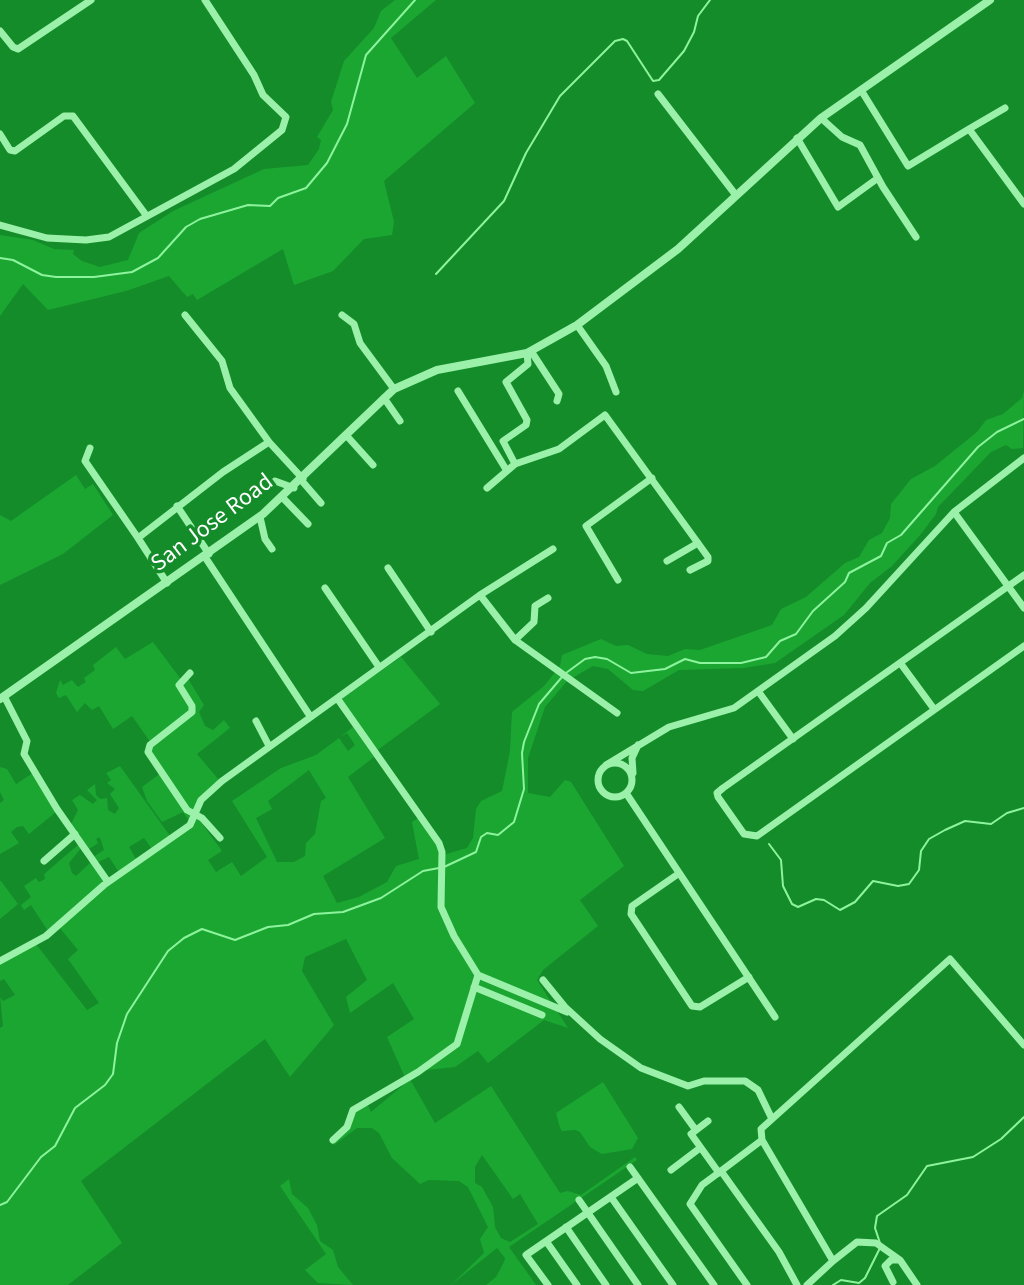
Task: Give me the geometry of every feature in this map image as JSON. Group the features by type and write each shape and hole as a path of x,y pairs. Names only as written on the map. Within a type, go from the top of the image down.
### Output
{"street":[{"path":"0,31 13,47 18,49 91,0"},
{"path":"0,225 47,238 97,240 109,237 234,169 274,138 286,124 286,117 263,95 254,75 205,0"},
{"name":"San Jose Road","path":"2,698 260,517 294,488 394,389 437,370 529,352 577,325 678,249 821,118 990,0"},
{"path":"861,90 908,166 1005,108"},
{"path":"658,94 735,194"},
{"path":"0,134 10,150 15,151 64,116 73,116 146,215"},
{"path":"821,118 842,137 860,145 916,237"},
{"path":"970,129 1024,204"},
{"path":"797,138 838,207 878,178"},
{"path":"185,315 222,361 230,388 269,442 321,503"},
{"path":"342,315 354,324 360,344 394,389"},
{"path":"577,325 606,366 616,392"},
{"path":"529,352 559,394 557,401"},
{"path":"515,464 503,441 528,423 506,382 529,363 529,352"},
{"path":"458,391 507,471"},
{"path":"384,398 400,421"},
{"path":"487,488 515,464 559,449 605,415 709,559 690,570"},
{"path":"346,435 373,465"},
{"path":"138,538 177,506 269,442"},
{"path":"90,448 85,461 167,583"},
{"path":"639,744 632,758 631,787 626,793 614,797 600,789 599,773 606,765 639,744 669,727 734,708 835,636 866,608 954,512 1024,458"},
{"path":"618,580 586,526 652,478"},
{"path":"275,481 294,488"},
{"path":"282,497 309,523"},
{"path":"177,506 310,716"},
{"path":"954,512 1024,608"},
{"path":"260,517 265,538 272,550"},
{"path":"667,561 698,543"},
{"path":"0,961 46,936 108,882 188,826 203,797 269,746 480,595 553,549"},
{"path":"388,568 431,632"},
{"path":"707,794 718,793 1024,575"},
{"path":"325,588 379,667"},
{"path":"480,595 515,640 617,713"},
{"path":"515,640 531,627 534,606 548,598"},
{"path":"718,793 744,834 757,836 1024,646"},
{"path":"901,664 934,709"},
{"path":"190,673 179,685 192,706 192,712 150,745 148,751 186,808 216,831 220,838"},
{"path":"758,691 793,739"},
{"path":"2,698 27,741 24,754 55,807 108,882"},
{"path":"337,698 439,843 442,857 441,907 454,936 478,975 571,1013"},
{"path":"256,721 269,746"},
{"path":"606,765 623,764 632,776"},
{"path":"626,793 775,1017"},
{"path":"44,861 75,834"},
{"path":"678,874 632,906 631,914 692,1006 700,1007 749,977"},
{"path":"832,1261 762,1140 761,1129 950,958 1024,1045"},
{"path":"333,1140 347,1128 353,1110 451,1050 462,1032 466,1006 478,975"},
{"path":"543,980 571,1013 600,1039 641,1068 683,1084 725,1079 752,1084 764,1099 772,1119"},
{"path":"474,987 542,1015"},
{"path":"679,1107 695,1129"},
{"path":"708,1121 691,1135 779,1252 797,1285"},
{"path":"747,1285 690,1204 702,1185 762,1140"},
{"path":"671,1170 700,1148"},
{"path":"631,1167 714,1285"},
{"path":"548,1285 526,1255 638,1178"},
{"path":"611,1197 673,1285"},
{"path":"579,1200 638,1285"},
{"path":"566,1227 606,1285"},
{"path":"546,1241 577,1285"},
{"path":"807,1285 857,1242 867,1241 887,1249 900,1260 917,1285"},
{"path":"893,1282 885,1266 891,1260 900,1260"}],"green space":[{"path":"395,0 436,0 391,38 417,78 446,56 475,103 384,181 394,222 392,235 364,239 333,271 294,285 283,249 197,300 193,294 187,297 169,276 126,291 48,310 23,284 0,316 0,235 33,240 54,249 74,250 73,254 82,261 100,267 128,260 139,233 173,211 264,169 308,165 319,149 321,140 317,137 333,110 331,102 344,61 374,28 381,11"},
{"path":"1024,391 1023,448 1012,449 1006,445 991,452 938,507 921,534 892,566 870,583 844,615 775,663 744,668 679,670 643,691 633,690 608,669 593,666 567,681 545,707 528,758 528,793 550,797 565,780 571,782 624,866 580,900 598,926 543,970 537,980 568,1028 544,1020 488,1063 478,1051 455,1067 426,1070 411,1081 435,1123 491,1086 560,1193 568,1191 581,1195 635,1157 637,1160 509,1247 536,1285 486,1285 496,1277 504,1262 505,1258 497,1248 451,1285 484,1253 480,1239 488,1227 468,1187 459,1181 429,1180 420,1184 392,1158 379,1133 372,1128 357,1128 334,1145 332,1143 351,1115 368,1105 371,1112 407,1082 387,1037 414,1019 393,983 350,1013 346,997 367,980 346,939 305,957 302,971 334,1025 290,1077 265,1039 81,1181 122,1243 68,1285 0,1285 0,1028 3,1026 0,997 3,1001 15,995 4,979 0,981 0,963 36,944 87,1010 99,1003 68,959 78,950 59,927 94,896 198,818 222,851 208,860 216,872 232,862 241,876 267,857 232,801 281,768 316,755 339,738 348,751 355,745 347,733 340,737 353,727 374,757 348,777 385,838 323,876 337,903 359,897 387,882 396,866 419,859 412,822 418,818 436,844 439,856 467,848 473,838 476,809 481,801 502,791 510,751 512,712 544,686 560,666 562,655 601,639 616,646 628,645 647,654 668,656 685,649 700,650 772,625 781,609 806,597 845,563 859,557 869,540 882,533 890,518 891,504 911,479 935,466 977,432 986,420 1003,414 1022,398","holes":["309,770 326,798 321,801 315,834 306,843 305,856 294,862 277,862 256,818 272,809 268,801","482,1155 513,1199 520,1194 538,1224 510,1242 501,1238 495,1227 493,1207 482,1187 475,1183 475,1167"]},
{"path":"76,475 85,489 93,484 113,515 63,554 0,585 0,515 11,521"},
{"path":"153,642 180,678 190,712 151,743 132,716 113,729 99,706 92,710 85,703 77,712 66,695 59,698 56,693 60,680 63,685 72,680 78,687 86,682 84,678 95,670 93,665 116,647 125,659"},
{"path":"401,657 440,704 375,752 341,699"},
{"path":"187,677 204,705 199,712 205,726 213,730 224,720 230,728 197,754 219,780 191,811 149,750 193,714 181,686"},
{"path":"120,766 170,836 152,849 144,838 129,847 136,859 118,871 109,857 96,863 93,857 104,850 99,837 96,839 98,843 88,850 71,824 78,810 72,800 80,795 93,804 97,800 87,790 95,784 96,795 100,799 107,798 108,810 115,814 119,808 110,794 115,789 107,783 111,780 106,773"},
{"path":"0,767 7,769 16,784 33,773 56,812 29,834 23,826 17,827 11,832 19,843 0,854 0,803 4,800 0,792"},
{"path":"161,773 192,816 190,822 183,812 162,822 147,801 142,787"},
{"path":"79,844 82,847 69,863 72,873 76,876 91,862 104,881 48,931 31,905 24,910 21,905 31,897 24,886 36,878 39,882 45,879 44,874"},
{"path":"0,881 18,904 0,919"},
{"path":"603,1082 638,1138 632,1149 602,1154 590,1147 580,1132 562,1131 560,1128 556,1113"},
{"path":"289,1179 292,1194 308,1208 317,1225 320,1241 333,1250 338,1267 353,1285 318,1283 305,1270 326,1254 280,1186"}],"waterway":[{"path":"0,258 13,260 42,275 56,277 94,277 132,272 158,258 186,227 200,219 248,205 270,206 278,198 306,188 327,163 347,124 366,55 415,0"},
{"path":"436,274 504,201 526,153 560,96 615,41 623,39 653,81 659,80 684,51 694,32 698,16 710,0"},
{"path":"566,673 585,659 595,657 607,659 631,673 665,669 685,659 700,663 741,663 766,657 780,641 796,634 813,611 845,582 849,573 881,556 887,543 901,535 978,447 997,432 1024,419"},
{"path":"444,867 476,852 481,837 487,833 498,835 514,822 524,789 524,742 539,704 562,677"},
{"path":"769,844 781,860 783,886 792,904 798,907 816,899 824,900 840,910 855,902 873,881 898,886 909,884 919,870 921,851 929,839 945,830 965,821 991,824 1007,813 1024,808"},
{"path":"0,1205 7,1202 41,1157 55,1146 75,1108 105,1085 113,1074 117,1043 127,1014 168,951 184,938 202,929 235,940 268,927 288,925 314,914 343,912 381,898 423,871 439,868"},
{"path":"880,1243 875,1228 877,1216 907,1195 927,1166 973,1157 1001,1139 1024,1117"},
{"path":"833,1285 841,1280 859,1283 865,1278 880,1248"}]}
